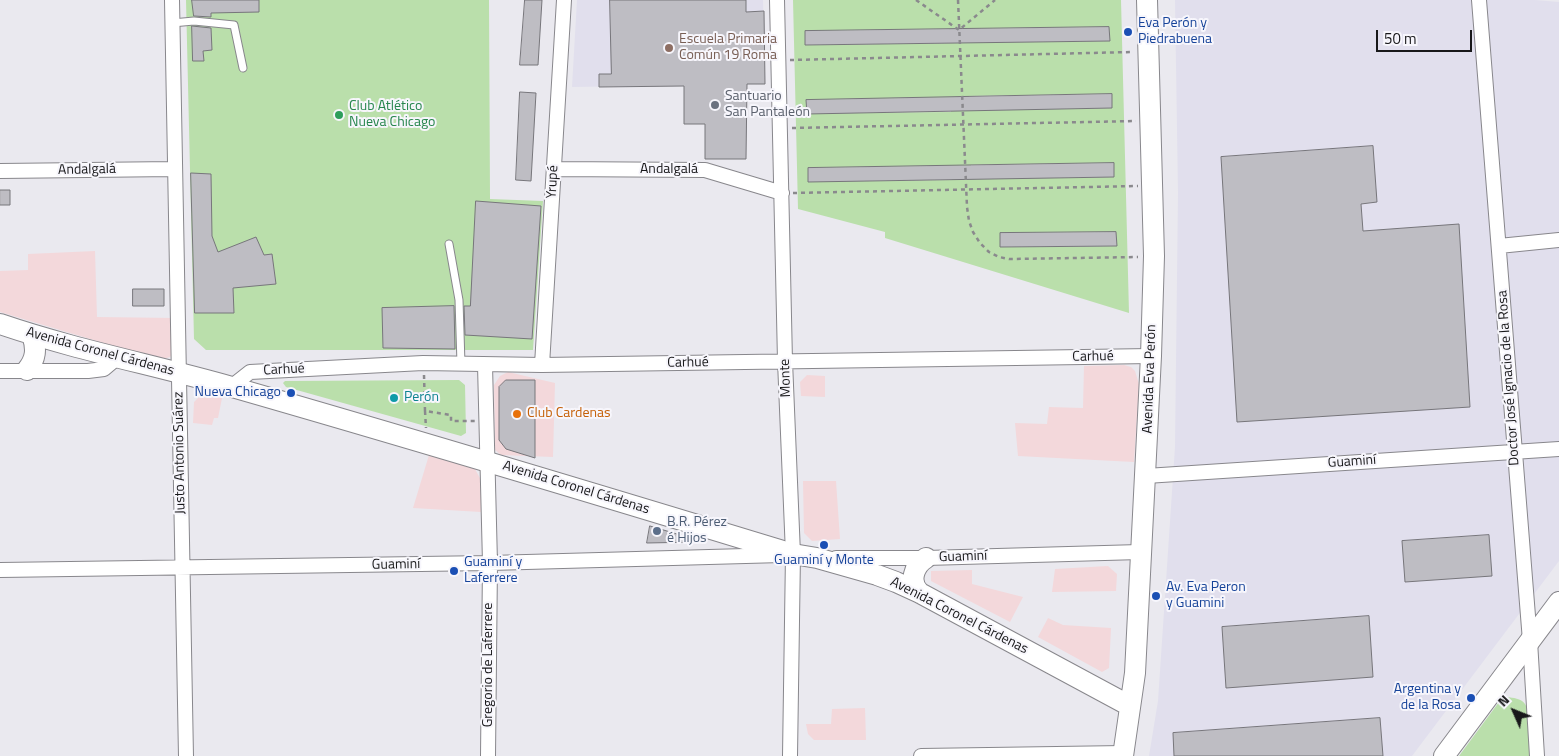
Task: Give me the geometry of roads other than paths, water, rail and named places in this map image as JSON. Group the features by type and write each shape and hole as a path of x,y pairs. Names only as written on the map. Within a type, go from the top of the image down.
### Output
{"street":[{"name":"Justo Antonio Suárez","path":"172,0 186,756"},
{"name":"Yrupé","path":"542,365 564,0"},
{"name":"Monte","path":"777,0 785,361 793,554 790,756"},
{"name":"Avenida Eva Perón","path":"1123,754 1135,672 1151,356 1154,256 1147,0"},
{"name":"Doctor José Ignacio de la Rosa","path":"1479,0 1530,641 1537,756"},
{"name":"Andalgalá","path":"0,171 174,169"},
{"name":"Andalgalá","path":"554,169 705,170 782,193"},
{"path":"1499,246 1559,240"},
{"name":"Avenida Coronel Cárdenas","path":"0,324 32,335 117,358 179,372 488,461 793,554 817,558 877,575 920,593 1130,706"},
{"path":"27,370 36,352 32,335"},
{"name":"Carhué","path":"231,387 250,372 423,363 542,365 1151,356"},
{"path":"0,371 88,371 104,369 117,358"},
{"name":"Gregorio de Laferrere","path":"485,365 490,563 488,756"},
{"name":"Guaminí","path":"1146,476 1559,449"},
{"name":"Guaminí","path":"817,558 926,558 1140,552"},
{"name":"Guaminí","path":"0,570 490,563 793,554"},
{"path":"920,593 915,588 913,579 921,561 926,558"},
{"path":"1444,756 1559,602"},
{"path":"921,756 1123,754"}],"lane":[{"path":"172,23 194,20 234,25 243,68"},
{"path":"449,244 459,300 461,364"}],"place":[{"name":"Eva Perón y Piedrabuena","path":"1128,32"},
{"name":"Escuela Primaria Común 19 Roma","path":"669,48"},
{"name":"Santuario San Pantaleón","path":"715,105"},
{"name":"Club Atlético Nueva Chicago","path":"339,115"},
{"name":"Nueva Chicago","path":"291,393"},
{"name":"Perón","path":"394,398"},
{"name":"Club Cardenas","path":"517,414"},
{"name":"B.R. Pérez é Hijos","path":"657,531"},
{"name":"Guaminí y Monte","path":"824,545"},
{"name":"Guaminí y Laferrere","path":"454,571"},
{"name":"Av. Eva Peron y Guamini","path":"1156,596"},
{"name":"Argentina y de la Rosa","path":"1471,698"}]}
